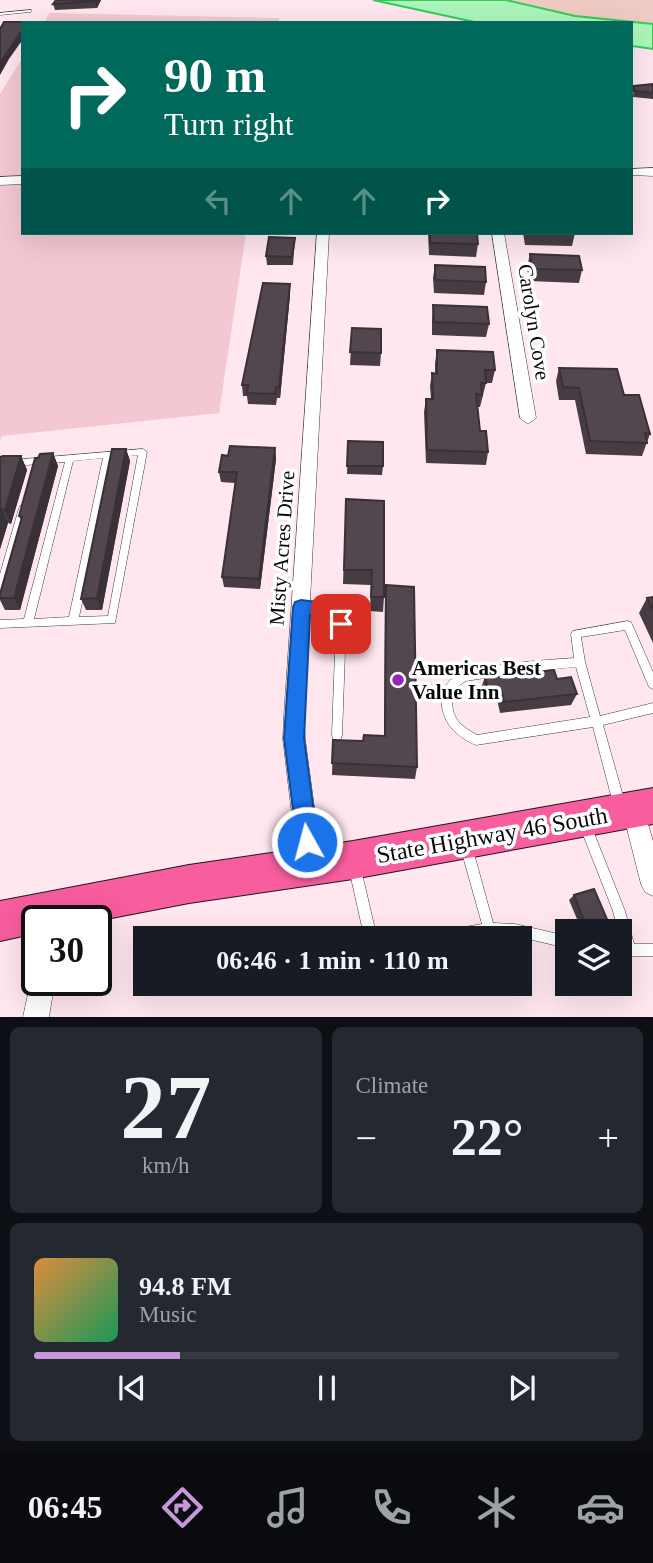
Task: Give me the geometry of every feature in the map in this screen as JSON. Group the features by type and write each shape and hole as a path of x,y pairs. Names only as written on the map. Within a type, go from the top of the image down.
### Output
{"main road":[{"name":"State Highway 46 South","path":"97,905 189,884 353,860 636,809"},
{"name":"State Highway 46 South","path":"0,921 21,919"}],"street":[{"path":"633,172 653,172"},
{"path":"0,181 19,180"},
{"name":"Misty Acres Drive","path":"310,866 294,738 323,235"},
{"name":"Carolyn Cove","path":"498,235 528,418"},
{"path":"636,809 653,884"},
{"path":"36,1017 39,996"}],"lane":[{"path":"15,5 19,11"},
{"path":"0,14 29,11"},
{"path":"0,469 12,463 143,452 111,620 0,624"},
{"path":"73,621 108,455"},
{"path":"28,623 70,458"},
{"path":"32,474 36,461"},
{"path":"0,591 25,500"},
{"path":"301,607 327,609 341,624 337,735"},
{"path":"636,809 598,720 580,662 576,634 628,625 653,684"},
{"path":"580,662 520,667 458,679 449,688 446,702 449,719 460,732 476,740 653,708"},
{"path":"582,818 620,919"},
{"path":"465,841 488,926"},
{"path":"353,860 368,926"},
{"path":"532,934 555,939"},
{"path":"632,950 653,950"}],"shaded area":[{"path":"373,0 506,0 575,16 624,21 470,21"},
{"path":"506,0 653,0 653,24 575,16"},
{"path":"49,13 279,18 278,21 45,21"},
{"path":"633,22 653,24 653,49 633,46"},
{"path":"21,60 21,235 246,235 219,413 2,436 0,440 0,94"}],"building":[{"path":"56,0 96,0 53,4"},
{"path":"4,22 21,22 21,32 0,63 0,29"},
{"path":"653,84 653,93 634,91 634,86"},
{"path":"430,235 477,235 478,244 430,243"},
{"path":"269,237 295,238 292,257 266,256"},
{"path":"530,254 579,256 582,270 532,269"},
{"path":"435,265 485,267 486,282 435,280"},
{"path":"263,283 290,284 279,387 276,387 275,394 247,393 248,385 242,385"},
{"path":"433,305 487,307 489,324 434,322"},
{"path":"352,328 381,329 381,353 350,352"},
{"path":"437,350 493,352 495,370 485,370 486,383 481,383 482,395 476,394 480,431 486,431 488,452 427,450 426,399 433,399 432,373 437,374"},
{"path":"559,368 617,369 624,395 639,395 650,434 645,433 647,443 590,441 579,388 563,387"},
{"path":"348,441 383,442 383,466 347,466"},
{"path":"230,446 275,448 259,579 222,577 237,472 219,472 222,455 228,456"},
{"path":"112,449 126,449 97,598 81,599"},
{"path":"53,453 14,598 0,598 35,458 40,454"},
{"path":"21,456 5,510 1,509 0,512 0,457"},
{"path":"346,499 384,501 384,597 371,597 372,570 344,570"},
{"name":"Americas Best Value Inn","path":"386,585 414,587 417,767 332,763 333,740 363,741 364,735 385,736"},
{"path":"653,597 653,610 647,598"},
{"path":"554,670 557,679 571,677 577,694 504,702 501,689 488,690 485,677"},
{"path":"594,889 607,919 583,919 574,895"}],"place":[{"name":"Americas Best Value Inn","path":"398,680"}],"route":[{"path":"307,842 294,738 301,607 327,609 341,624"}]}
